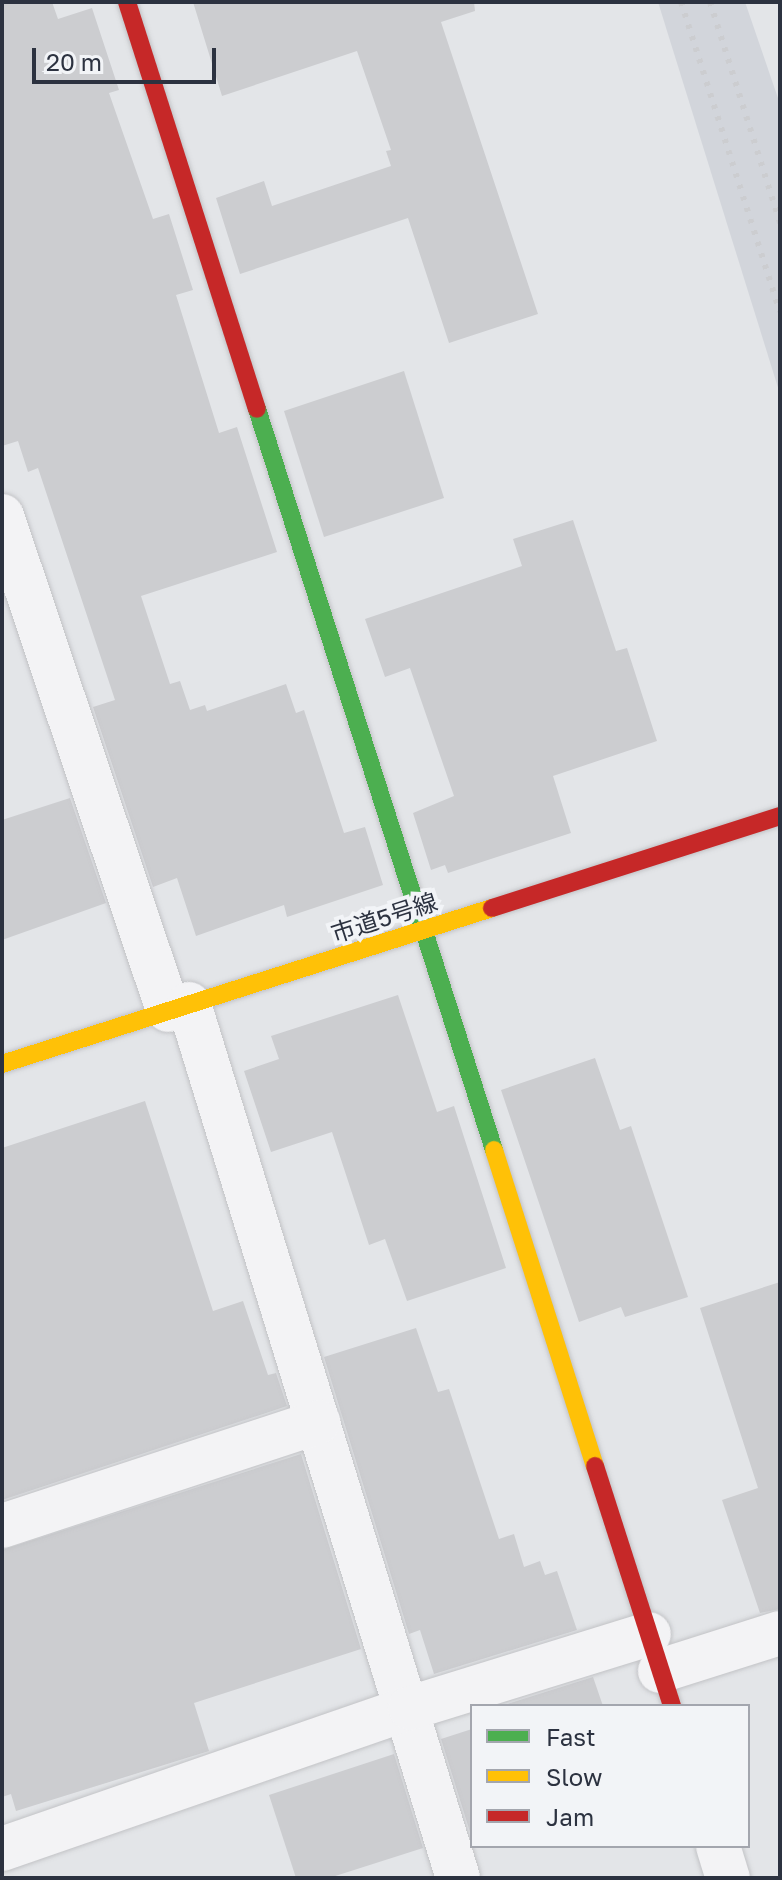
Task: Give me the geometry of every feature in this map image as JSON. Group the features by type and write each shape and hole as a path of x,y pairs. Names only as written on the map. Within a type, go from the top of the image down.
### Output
{"street":[{"path":"127,2 660,1670"},
{"path":"2,516 179,1007 318,1422 410,1708 458,1878"},
{"name":"市道5号線","path":"2,1064 780,816"},
{"path":"2,1526 318,1422"},
{"path":"2,1849 410,1708 660,1670 780,1633"},
{"path":"719,1848 728,1878"}],"shaded area":[{"path":"658,2 745,2 780,104 780,394"}],"building":[{"path":"2,2 52,2 58,19 92,8 119,90 109,93 153,219 169,214 193,290 176,295 219,433 237,427 277,552 141,596 170,684 180,681 190,710 205,705 207,711 286,684 296,713 304,710 344,833 365,827 383,885 287,917 284,905 196,936 177,878 153,887 93,707 115,700 38,468 28,472 18,441 2,446"},
{"path":"193,2 474,2 475,11 441,22 538,314 449,343 408,218 240,274 216,198 264,181 272,206 391,166 386,151 391,150 357,51 222,96"},
{"path":"404,371 444,498 324,537 284,411"},
{"path":"573,520 616,651 627,648 657,741 553,776 571,833 448,873 445,865 431,870 413,813 454,796 410,668 385,677 365,619 522,566 513,539"},
{"path":"70,798 106,903 2,940 2,820"},
{"path":"398,995 437,1112 454,1106 506,1268 407,1301 385,1239 369,1245 332,1132 271,1152 244,1071 279,1059 271,1036"},
{"path":"595,1058 620,1130 631,1126 688,1297 625,1317 621,1307 579,1322 501,1090"},
{"path":"145,1101 213,1311 243,1301 268,1375 276,1373 287,1406 2,1500 2,1148"},
{"path":"780,1282 780,1609 760,1613 722,1500 758,1488 700,1308"},
{"path":"416,1328 438,1392 449,1389 499,1539 514,1534 524,1567 540,1561 545,1575 557,1571 577,1630 434,1674 420,1630 409,1634 324,1357"},
{"path":"301,1454 361,1649 194,1703 209,1751 16,1811 11,1794 2,1797 2,1550"},
{"path":"593,1677 602,1704 507,1704"},
{"path":"470,1730 470,1832 441,1739"},
{"path":"394,1754 423,1848 329,1878 296,1878 269,1795"}],"railway":[{"path":"681,2 780,312"},
{"path":"710,2 780,223"}],"traffic: fast":[{"path":"257,409 494,1150"}],"traffic: slow":[{"path":"2,1064 492,908"},
{"path":"494,1150 595,1466"}],"traffic: jam":[{"path":"127,2 257,409"},
{"path":"492,908 780,816"},
{"path":"595,1466 671,1704"}]}
